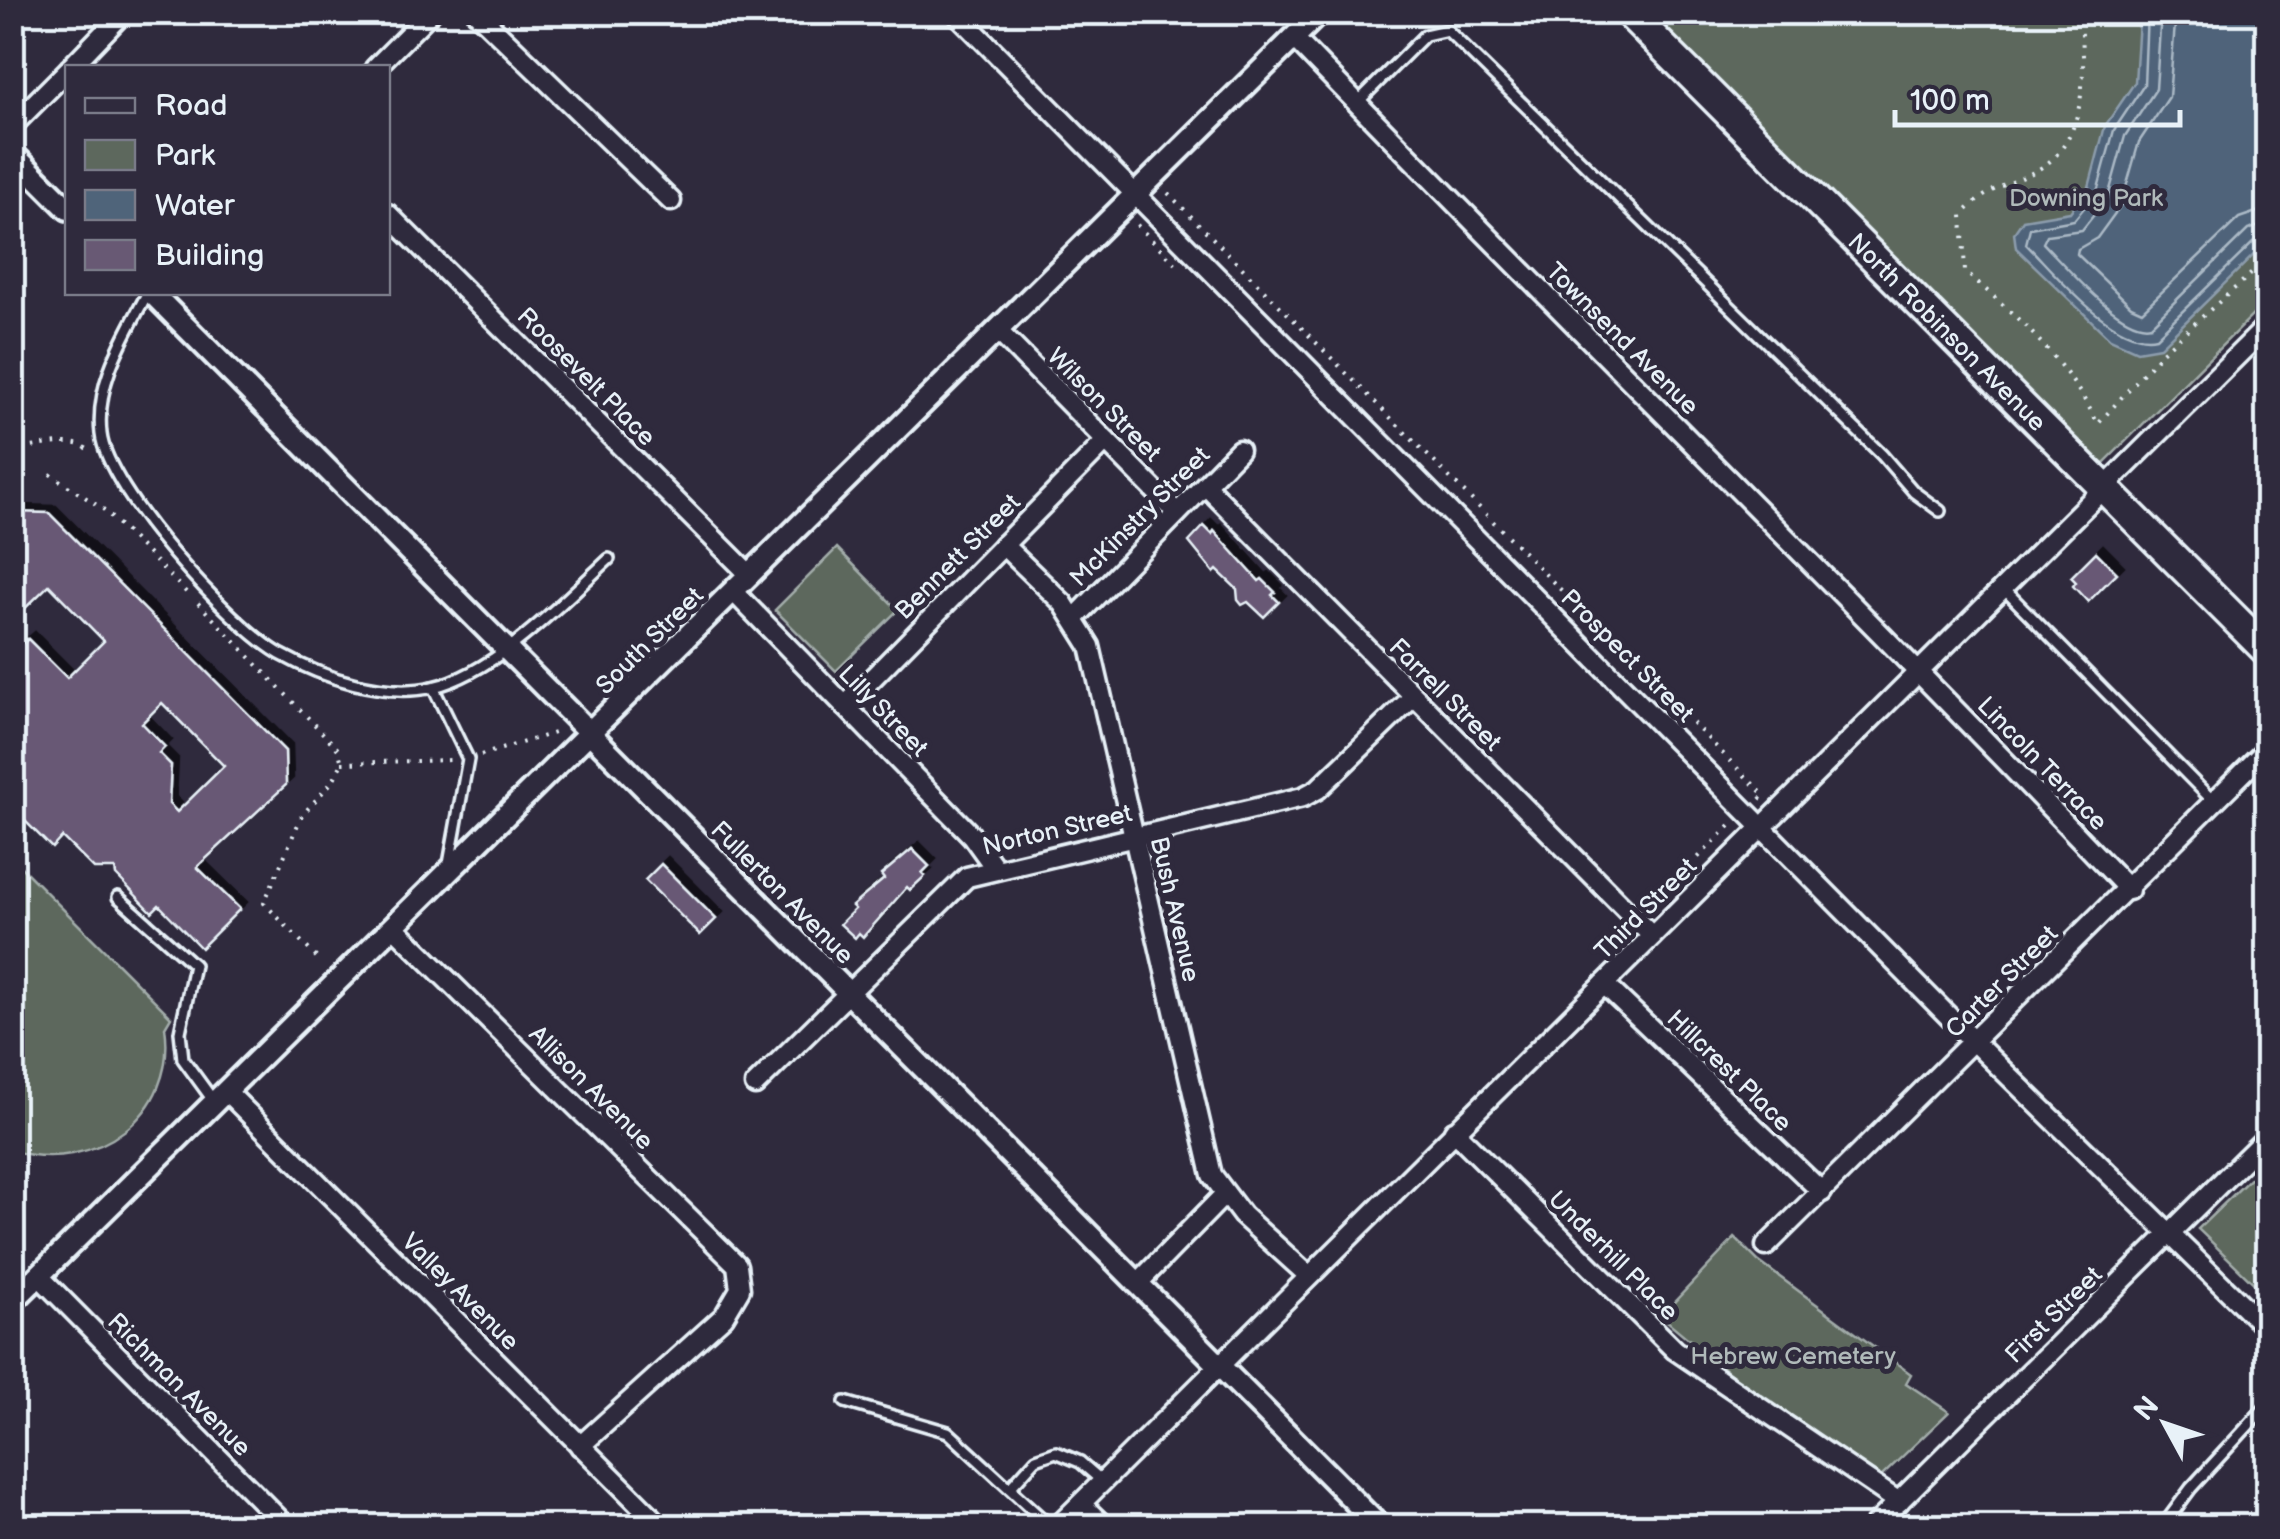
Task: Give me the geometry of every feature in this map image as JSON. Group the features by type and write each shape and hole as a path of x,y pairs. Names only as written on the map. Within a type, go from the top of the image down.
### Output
{"highway":[{"name":"North Robinson Avenue","path":"1628,12 2268,652"}],"street":[{"path":"73,65 124,12"},
{"path":"378,65 430,12"},
{"path":"476,12 671,201"},
{"name":"Prospect Street","path":"956,12 1975,1042 2268,1330"},
{"name":"South Street","path":"12,1302 1320,12"},
{"name":"Townsend Avenue","path":"1294,38 1920,670"},
{"path":"12,126 65,73"},
{"path":"12,153 65,206"},
{"name":"Roosevelt Place","path":"390,216 750,575"},
{"name":"Fullerton Avenue","path":"152,295 1379,1526"},
{"name":"Third Street","path":"1058,1526 2268,326"},
{"name":"Wilson Street","path":"997,330 1178,514"},
{"name":"Bennett Street","path":"845,706 1106,442"},
{"name":"McKinstry Street","path":"1075,618 1239,450"},
{"name":"Farrell Street","path":"1205,485 1652,936"},
{"name":"Bush Avenue","path":"1003,545 1075,618 1090,646 1212,1175 1224,1195 1309,1276"},
{"name":"Lilly Street","path":"733,592 972,836 996,868"},
{"name":"Lincoln Terrace","path":"1920,670 2130,890"},
{"name":"Norton Street","path":"754,1085 954,885 996,868 1302,797 1318,789 1413,696"},
{"name":"Carter Street","path":"1766,1246 2130,890 2268,748"},
{"name":"Allison Avenue","path":"394,927 737,1266 740,1288 724,1316 580,1446"},
{"name":"Hillcrest Place","path":"1604,984 1822,1192"},
{"name":"Valley Avenue","path":"220,1097 660,1526"},
{"name":"Underhill Place","path":"1454,1131 1676,1350 1899,1502"},
{"name":"First Street","path":"1874,1526 2268,1136"},
{"path":"1137,1284 1224,1195"},
{"name":"Richman Avenue","path":"39,1276 286,1526"},
{"path":"1081,1504 1104,1526"},
{"path":"2258,1526 2268,1516"}],"lane":[{"path":"1356,103 1426,35 1447,30 1882,454 1914,492 1940,511"},
{"path":"147,295 112,362 100,405 101,438 122,484 159,538 279,653 366,688 433,687 508,650 610,559"},
{"path":"2003,588 2216,804"},
{"path":"433,687 468,760 448,874"},
{"path":"118,898 194,964 180,1032 183,1059 220,1097"},
{"path":"845,1402 948,1432 1050,1526"},
{"path":"2163,1526 2190,1488 2268,1404"},
{"path":"1010,1488 1036,1460 1056,1452 1080,1462 1103,1482"}],"path":[{"path":"2080,12 2082,96 2064,142 2044,166 1985,192 1962,215 1965,272 2040,339 2084,397 2098,424 2161,354 2268,260"},
{"path":"1168,193 1764,795"},
{"path":"12,449 82,444 99,458"},
{"path":"50,474 103,509 338,749 342,763 333,781 302,815 264,903 320,962"},
{"path":"148,544 157,561"},
{"path":"1649,906 1748,810"}],"green space":[{"name":"Downing Park","path":"1647,13 2267,13 2267,301 2103,464 2093,462"},
{"path":"837,548 898,610 836,671 775,610"},
{"path":"12,858 171,1017 165,1027 166,1059 158,1087 144,1111 125,1131 101,1145 73,1154 44,1156 13,1151"},
{"path":"2267,1162 2267,1296 2198,1229"},
{"name":"Hebrew Cemetery","path":"1735,1238 1758,1261 1911,1374 1906,1383 1949,1412 1879,1479 1765,1403 1661,1316"}],"water":[{"path":"2134,13 2268,13 2267,242 2160,347 2137,351 2110,339 2016,248 2014,233 2023,220 2070,212 2089,187 2105,126 2135,82 2139,20"}],"building":[{"path":"13,512 49,513 285,751 286,785 197,867 240,909 201,948 159,905 152,912 116,875 115,869 94,869 62,837 52,848 12,808 12,636 21,645 28,639 67,678 104,641 49,585 12,621","holes":["162,703 224,766 177,812 169,804 171,765 159,753 165,747 142,723"]},
{"path":"1204,526 1212,534 1214,531 1259,581 1262,579 1275,592 1272,595 1279,602 1264,617 1248,602 1242,605 1237,589 1217,570 1214,573 1189,542"},
{"path":"2096,552 2117,573 2088,602 2073,586 2076,582 2071,577"},
{"path":"912,849 929,866 922,873 925,876 910,890 907,887 863,937 859,933 855,938 840,924 855,909 852,906 884,879 881,875"},
{"path":"661,864 716,919 700,935 645,880"}]}
